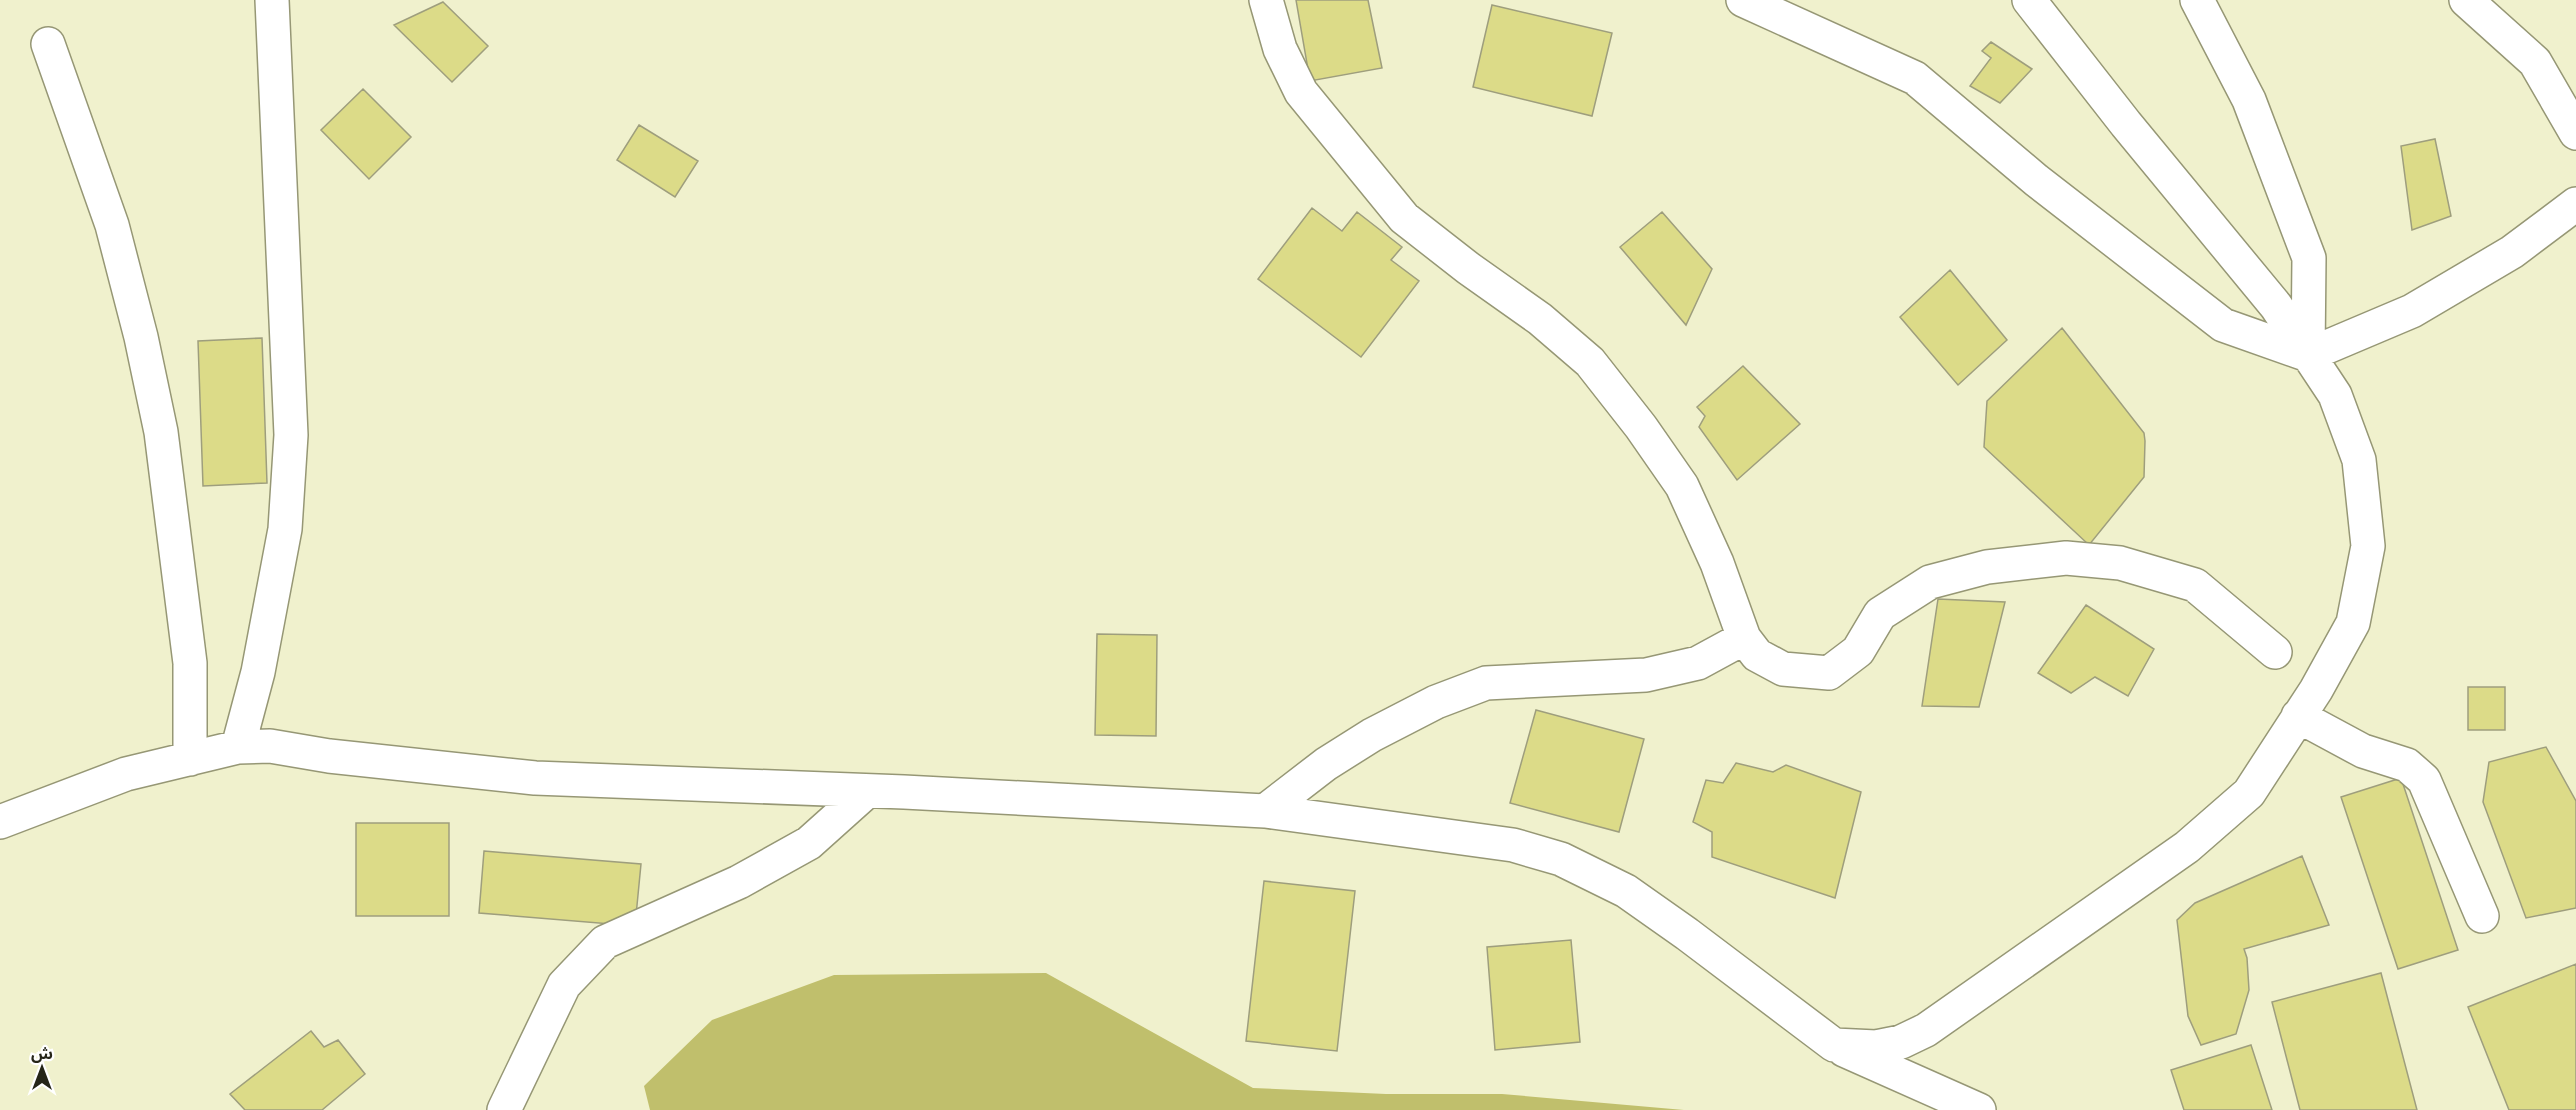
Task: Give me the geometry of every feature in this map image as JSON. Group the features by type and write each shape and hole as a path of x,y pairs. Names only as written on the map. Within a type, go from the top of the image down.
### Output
{"street":[{"path":"238,747 258,672 285,530 291,435 272,0"},
{"path":"1266,0 1280,49 1301,92 1404,218 1468,268 1540,319 1590,362 1641,427 1682,486 1717,563 1744,638 1757,655 1783,669 1829,673 1858,651 1880,614 1930,582 1987,567 2066,558 2120,563 2195,585 2275,652"},
{"path":"1743,0 1915,78 2036,180 2223,325 2308,355 2412,311 2512,252 2576,204"},
{"path":"1834,1045 1876,1047 1900,1042 1926,1030 2187,847 2249,793 2316,690 2353,622 2368,546 2359,460 2335,395 2276,306 2126,124 2029,0"},
{"path":"2197,0 2249,100 2309,258 2308,355"},
{"path":"2466,0 2535,62 2576,133"},
{"path":"48,44 112,225 141,337 161,432 190,663 190,759"},
{"path":"1265,811 1326,764 1372,735 1436,702 1486,683 1646,675 1698,663 1744,638"},
{"path":"2298,716 2363,751 2407,765 2424,780 2482,916"},
{"path":"0,822 126,774 238,747 270,746 329,756 535,778 867,791 1265,811 1513,845 1561,859 1635,897 1834,1045 1979,1110"},
{"path":"504,1110 564,985 605,942 739,882 809,843 867,791"}],"shaded area":[{"path":"1046,973 1253,1088 1386,1094 1502,1094 1684,1110 650,1110 644,1086 712,1020 834,975"}],"building":[{"path":"1296,0 1368,0 1382,68 1310,81"},
{"path":"443,2 488,46 452,82 394,25"},
{"path":"1492,5 1612,33 1592,116 1473,87"},
{"path":"1991,42 2032,69 2000,103 1970,86 1991,58 1982,51"},
{"path":"363,89 411,137 369,179 321,130"},
{"path":"639,125 698,161 675,197 617,160"},
{"path":"2435,139 2451,216 2412,230 2401,146"},
{"path":"1312,208 1342,231 1357,212 1402,247 1391,260 1419,281 1361,357 1258,279"},
{"path":"1662,212 1712,269 1686,325 1620,247"},
{"path":"1950,270 2007,340 1958,385 1900,317"},
{"path":"2062,328 2144,433 2145,441 2144,477 2089,545 1984,447 1987,401"},
{"path":"262,338 267,483 203,486 198,341"},
{"path":"1743,366 1800,424 1737,480 1699,427 1705,416 1697,407"},
{"path":"1938,599 2005,602 1979,707 1922,706"},
{"path":"2086,605 2154,649 2128,696 2095,677 2071,693 2038,673"},
{"path":"1097,634 1157,635 1156,736 1095,735"},
{"path":"2468,687 2505,687 2505,730 2468,730"},
{"path":"1536,710 1644,739 1619,832 1510,803"},
{"path":"2546,747 2576,801 2576,908 2526,918 2483,802 2489,762"},
{"path":"1736,763 1773,772 1786,765 1861,792 1835,898 1712,857 1712,832 1693,822 1706,780 1723,783"},
{"path":"2401,778 2458,950 2398,969 2341,797"},
{"path":"356,823 449,823 449,916 356,916"},
{"path":"484,851 641,864 635,926 479,913"},
{"path":"2302,856 2329,925 2244,949 2247,958 2249,990 2236,1034 2201,1045 2188,1016 2177,920 2195,903"},
{"path":"1264,881 1355,891 1337,1051 1246,1041"},
{"path":"1571,940 1580,1042 1495,1050 1487,947"},
{"path":"2576,964 2576,1110 2509,1110 2468,1007"},
{"path":"2381,973 2417,1110 2300,1110 2272,1002"},
{"path":"311,1031 324,1047 338,1040 365,1074 322,1110 245,1110 230,1094"},
{"path":"2251,1045 2272,1110 2184,1110 2171,1070"}]}
